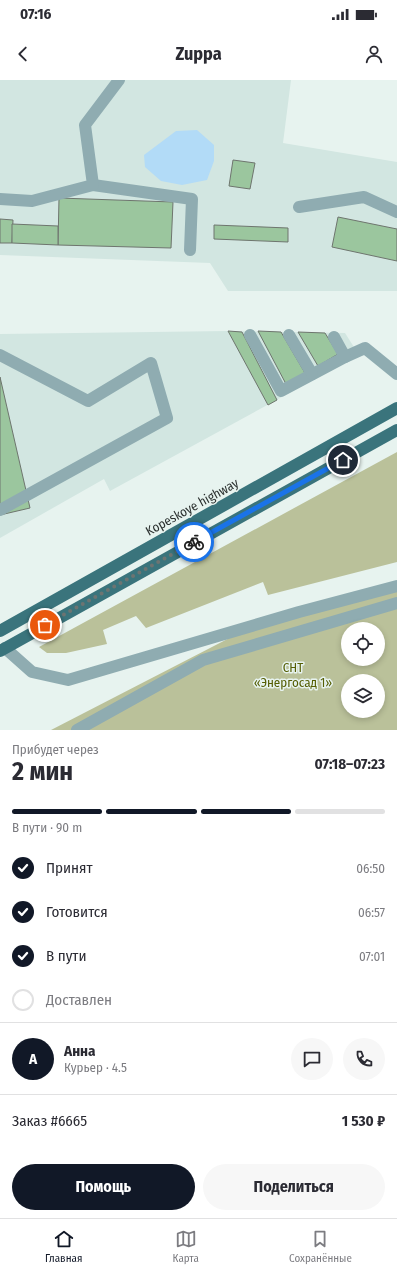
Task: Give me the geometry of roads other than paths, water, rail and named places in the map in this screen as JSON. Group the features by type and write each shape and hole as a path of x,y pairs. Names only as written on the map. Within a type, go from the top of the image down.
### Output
{"main road":[{"name":"Kopeskoye highway","path":"0,631 397,408"},
{"path":"2,649 397,430"}],"street":[{"path":"93,186 85,125 119,80"},
{"path":"0,199 32,201 93,186 192,199 190,250"},
{"path":"299,206 364,197 397,212"},
{"path":"289,335 312,374"},
{"path":"250,336 281,391 365,348 397,374"},
{"path":"334,338 345,357"},
{"path":"0,355 88,401 151,363 167,418 0,510"},
{"path":"2,649 32,672 68,680 292,614 397,586"},
{"path":"77,730 203,660 397,603"}],"water":[{"path":"197,130 214,145 214,161 207,180 182,185 161,181 145,167 144,155 176,131"}],"park label":[{"name":"СНТ «Энергосад 1»","path":"293,674"}]}
